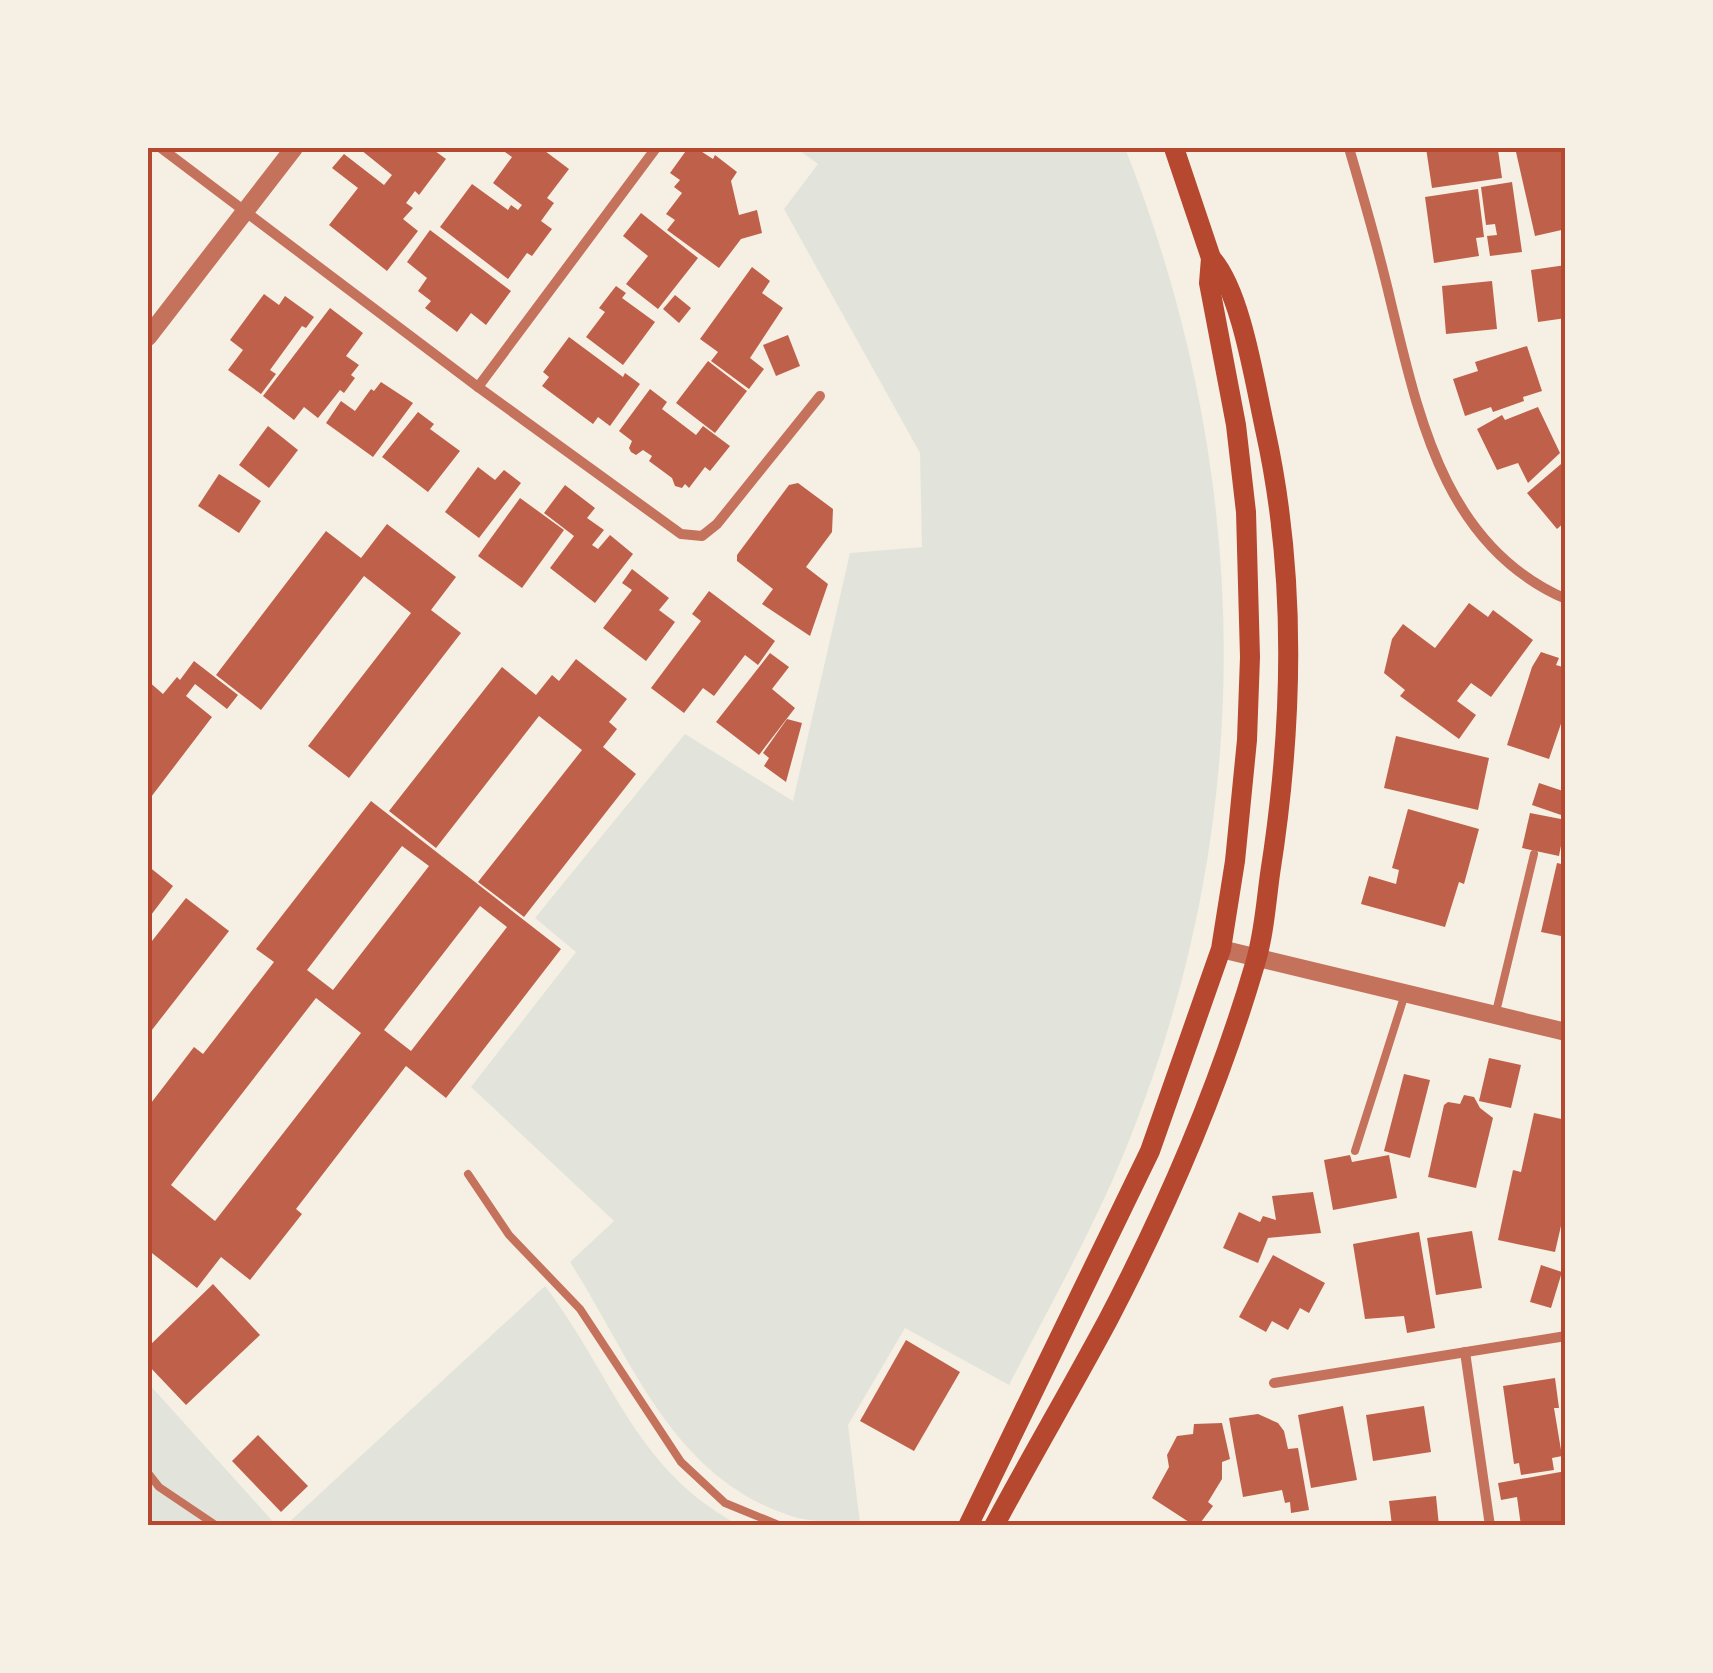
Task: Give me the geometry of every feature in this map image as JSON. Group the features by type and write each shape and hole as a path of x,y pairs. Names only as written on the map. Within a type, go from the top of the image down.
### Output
{"main road":[{"path":"994,1526 1108,1319 1180,1170 1233,1033 1257,958 1285,754 1289,659 1273,464 1224,272 1211,258 1174,148"},
{"path":"968,1526 1150,1151 1221,949 1241,811 1250,657 1246,512 1236,425 1208,284 1211,258"}],"street":[{"path":"161,148 666,526 691,536 702,536 717,524 820,396"},
{"path":"148,337 294,148"},
{"path":"478,387 656,148"},
{"path":"1350,148 1422,424 1440,471 1469,524 1504,561 1541,588 1566,599"},
{"path":"1221,949 1566,1032"},
{"path":"1274,1383 1566,1336"},
{"path":"1465,1352 1490,1526"}],"lane":[{"path":"1495,1016 1534,854"},
{"path":"1355,1151 1405,994"},
{"path":"468,1174 508,1235 580,1309 681,1462 726,1503 782,1526"},
{"path":"148,1472 159,1487 217,1526"}],"shaded area":[{"path":"796,148 1125,148 1166,267 1197,388 1216,510 1224,633 1220,756 1204,878 1177,1000 1124,1154 1009,1385 905,1328 848,1425 860,1523 799,1518 750,1498 715,1474 685,1444 636,1375 570,1262 614,1221 471,1087 576,952 535,918 685,734 793,801 850,553 922,547 920,453 784,209 818,164"},
{"path":"545,1286 649,1448 703,1502 739,1525 286,1525"},
{"path":"148,1383 276,1525 148,1525"}],"building":[{"path":"363,148 431,148 446,159 419,195 415,191 406,203 413,208 403,219 418,231 387,271 329,225 358,188 332,168 344,154 384,185 392,175"},
{"path":"499,148 541,148 569,169 547,198 554,203 541,221 552,229 508,279 440,227 472,184 508,210 511,205 518,210 522,205 493,183 512,157"},
{"path":"688,148 696,148 713,159 715,155 737,172 731,181 739,215 757,210 762,233 741,239 719,268 667,230 675,220 666,214 682,193 674,187 680,180 670,173"},
{"path":"1426,148 1498,150 1502,178 1432,188"},
{"path":"1566,148 1566,229 1535,236 1516,152"},
{"path":"1512,182 1522,252 1490,256 1487,236 1497,235 1495,224 1486,225 1481,187"},
{"path":"1478,189 1484,237 1476,238 1479,256 1434,263 1425,197"},
{"path":"641,213 698,258 658,309 626,284 648,256 623,236"},
{"path":"430,230 511,291 486,325 471,313 457,332 425,308 431,301 418,291 427,278 407,262"},
{"path":"1566,265 1566,318 1538,322 1531,270"},
{"path":"752,267 770,281 762,293 783,308 750,358 764,369 749,389 711,361 718,352 700,339"},
{"path":"1492,281 1497,329 1446,334 1442,286"},
{"path":"616,286 626,293 622,298 655,322 623,365 586,337 605,312 599,308"},
{"path":"264,294 279,305 285,296 314,317 306,328 302,326 270,370 276,374 261,394 228,370 243,350 230,340"},
{"path":"675,295 691,308 679,323 663,309"},
{"path":"330,308 363,333 346,356 359,365 351,375 355,378 318,418 304,407 294,420 263,396"},
{"path":"788,335 800,366 776,376 763,345"},
{"path":"569,337 623,377 625,373 640,384 610,426 598,417 593,424 542,386 549,377 543,372"},
{"path":"1527,346 1542,391 1493,412 1491,407 1465,416 1453,379 1478,371 1475,362"},
{"path":"708,361 747,391 715,433 676,403"},
{"path":"381,382 413,403 373,457 326,423 341,401 355,411"},
{"path":"650,389 667,402 662,409 696,435 703,426 730,446 710,471 705,467 689,488 685,484 682,488 675,486 672,478 649,461 652,456 643,450 636,455 631,452 632,441 619,431"},
{"path":"1538,407 1560,453 1528,483 1518,463 1497,470 1477,429 1502,415 1505,420"},
{"path":"418,412 434,424 430,429 460,451 428,492 382,457"},
{"path":"268,426 298,450 269,488 239,465"},
{"path":"1561,464 1566,470 1566,521 1557,529 1527,493"},
{"path":"478,467 495,480 504,470 521,483 479,538 445,512"},
{"path":"219,474 261,501 239,533 198,506"},
{"path":"798,483 833,509 832,532 806,567 828,584 810,636 762,604 773,589 737,561 737,555 789,485"},
{"path":"565,485 595,508 587,518 604,530 592,545 598,549 610,535 633,554 595,603 550,568 574,536 544,513"},
{"path":"520,498 564,530 522,588 478,556"},
{"path":"387,524 456,577 431,610 461,633 349,778 308,746 411,613 364,576 261,710 216,675 326,531 361,558"},
{"path":"632,569 669,598 659,610 675,622 646,661 603,628 632,590 622,583"},
{"path":"709,591 775,641 758,665 745,655 714,696 703,688 684,713 651,688 701,621 692,614"},
{"path":"1469,603 1488,617 1493,610 1533,640 1491,697 1471,683 1457,701 1476,715 1459,739 1400,696 1405,690 1384,673 1392,639 1403,624 1435,648"},
{"path":"1541,652 1559,658 1556,665 1566,668 1566,709 1549,759 1507,745 1532,667"},
{"path":"770,653 789,667 772,689 795,708 759,755 716,722"},
{"path":"576,659 627,699 609,722 617,729 603,747 636,774 524,917 478,882 582,750 539,716 436,848 389,811 502,667 536,695 552,675 559,681"},
{"path":"194,661 238,695 227,709 195,684 186,696 212,717 148,801 148,681 163,694"},
{"path":"787,719 802,723 786,782 764,766 769,758 763,753"},
{"path":"1396,736 1489,758 1478,810 1384,788"},
{"path":"1539,783 1566,792 1564,816 1532,805"},
{"path":"371,801 561,949 446,1098 406,1066 296,1209 302,1214 250,1280 221,1257 197,1288 148,1250 148,1107 194,1047 203,1054 274,962 256,949","holes":["402,846 429,866 333,990 307,970","480,906 507,927 411,1051 384,1030","316,998 361,1033 215,1221 171,1185"]},
{"path":"1408,809 1479,829 1464,884 1459,882 1445,927 1361,904 1369,876 1396,884 1399,870 1392,868"},
{"path":"1530,813 1566,820 1559,856 1522,848"},
{"path":"1557,863 1566,865 1566,937 1541,932"},
{"path":"148,866 173,886 148,919"},
{"path":"186,898 229,931 148,1035 148,946"},
{"path":"1489,1058 1521,1065 1511,1108 1479,1101"},
{"path":"1404,1074 1430,1080 1410,1158 1384,1151"},
{"path":"1464,1095 1474,1097 1493,1118 1476,1188 1428,1177 1444,1105 1460,1104"},
{"path":"1534,1113 1566,1120 1566,1204 1555,1252 1498,1240 1513,1170 1521,1172"},
{"path":"1350,1155 1352,1162 1389,1155 1397,1198 1333,1210 1324,1160"},
{"path":"1313,1192 1321,1233 1268,1238 1258,1263 1223,1248 1239,1212 1260,1222 1263,1216 1276,1220 1272,1196"},
{"path":"1472,1231 1482,1288 1436,1295 1427,1238"},
{"path":"1419,1232 1435,1328 1407,1333 1404,1316 1365,1319 1353,1244"},
{"path":"1273,1255 1325,1283 1309,1313 1300,1308 1288,1330 1272,1321 1266,1332 1239,1317"},
{"path":"1541,1265 1562,1272 1551,1308 1530,1302"},
{"path":"213,1284 260,1335 186,1405 148,1365 148,1347"},
{"path":"906,1340 960,1372 914,1451 860,1421"},
{"path":"1555,1378 1559,1408 1554,1408 1562,1456 1552,1458 1554,1470 1521,1475 1519,1463 1514,1464 1503,1386"},
{"path":"1343,1406 1357,1480 1311,1488 1298,1415"},
{"path":"1424,1406 1431,1452 1373,1461 1366,1415"},
{"path":"1258,1414 1278,1423 1288,1449 1298,1448 1309,1510 1291,1513 1290,1502 1285,1503 1282,1490 1243,1497 1229,1418"},
{"path":"1222,1423 1230,1459 1222,1462 1222,1479 1208,1502 1213,1506 1195,1526 1152,1498 1169,1467 1167,1455 1177,1436 1193,1434 1194,1424"},
{"path":"258,1435 308,1486 281,1512 232,1461"},
{"path":"1566,1471 1566,1526 1521,1526 1517,1497 1501,1500 1498,1483"},
{"path":"1436,1496 1439,1526 1392,1526 1389,1501"}]}
